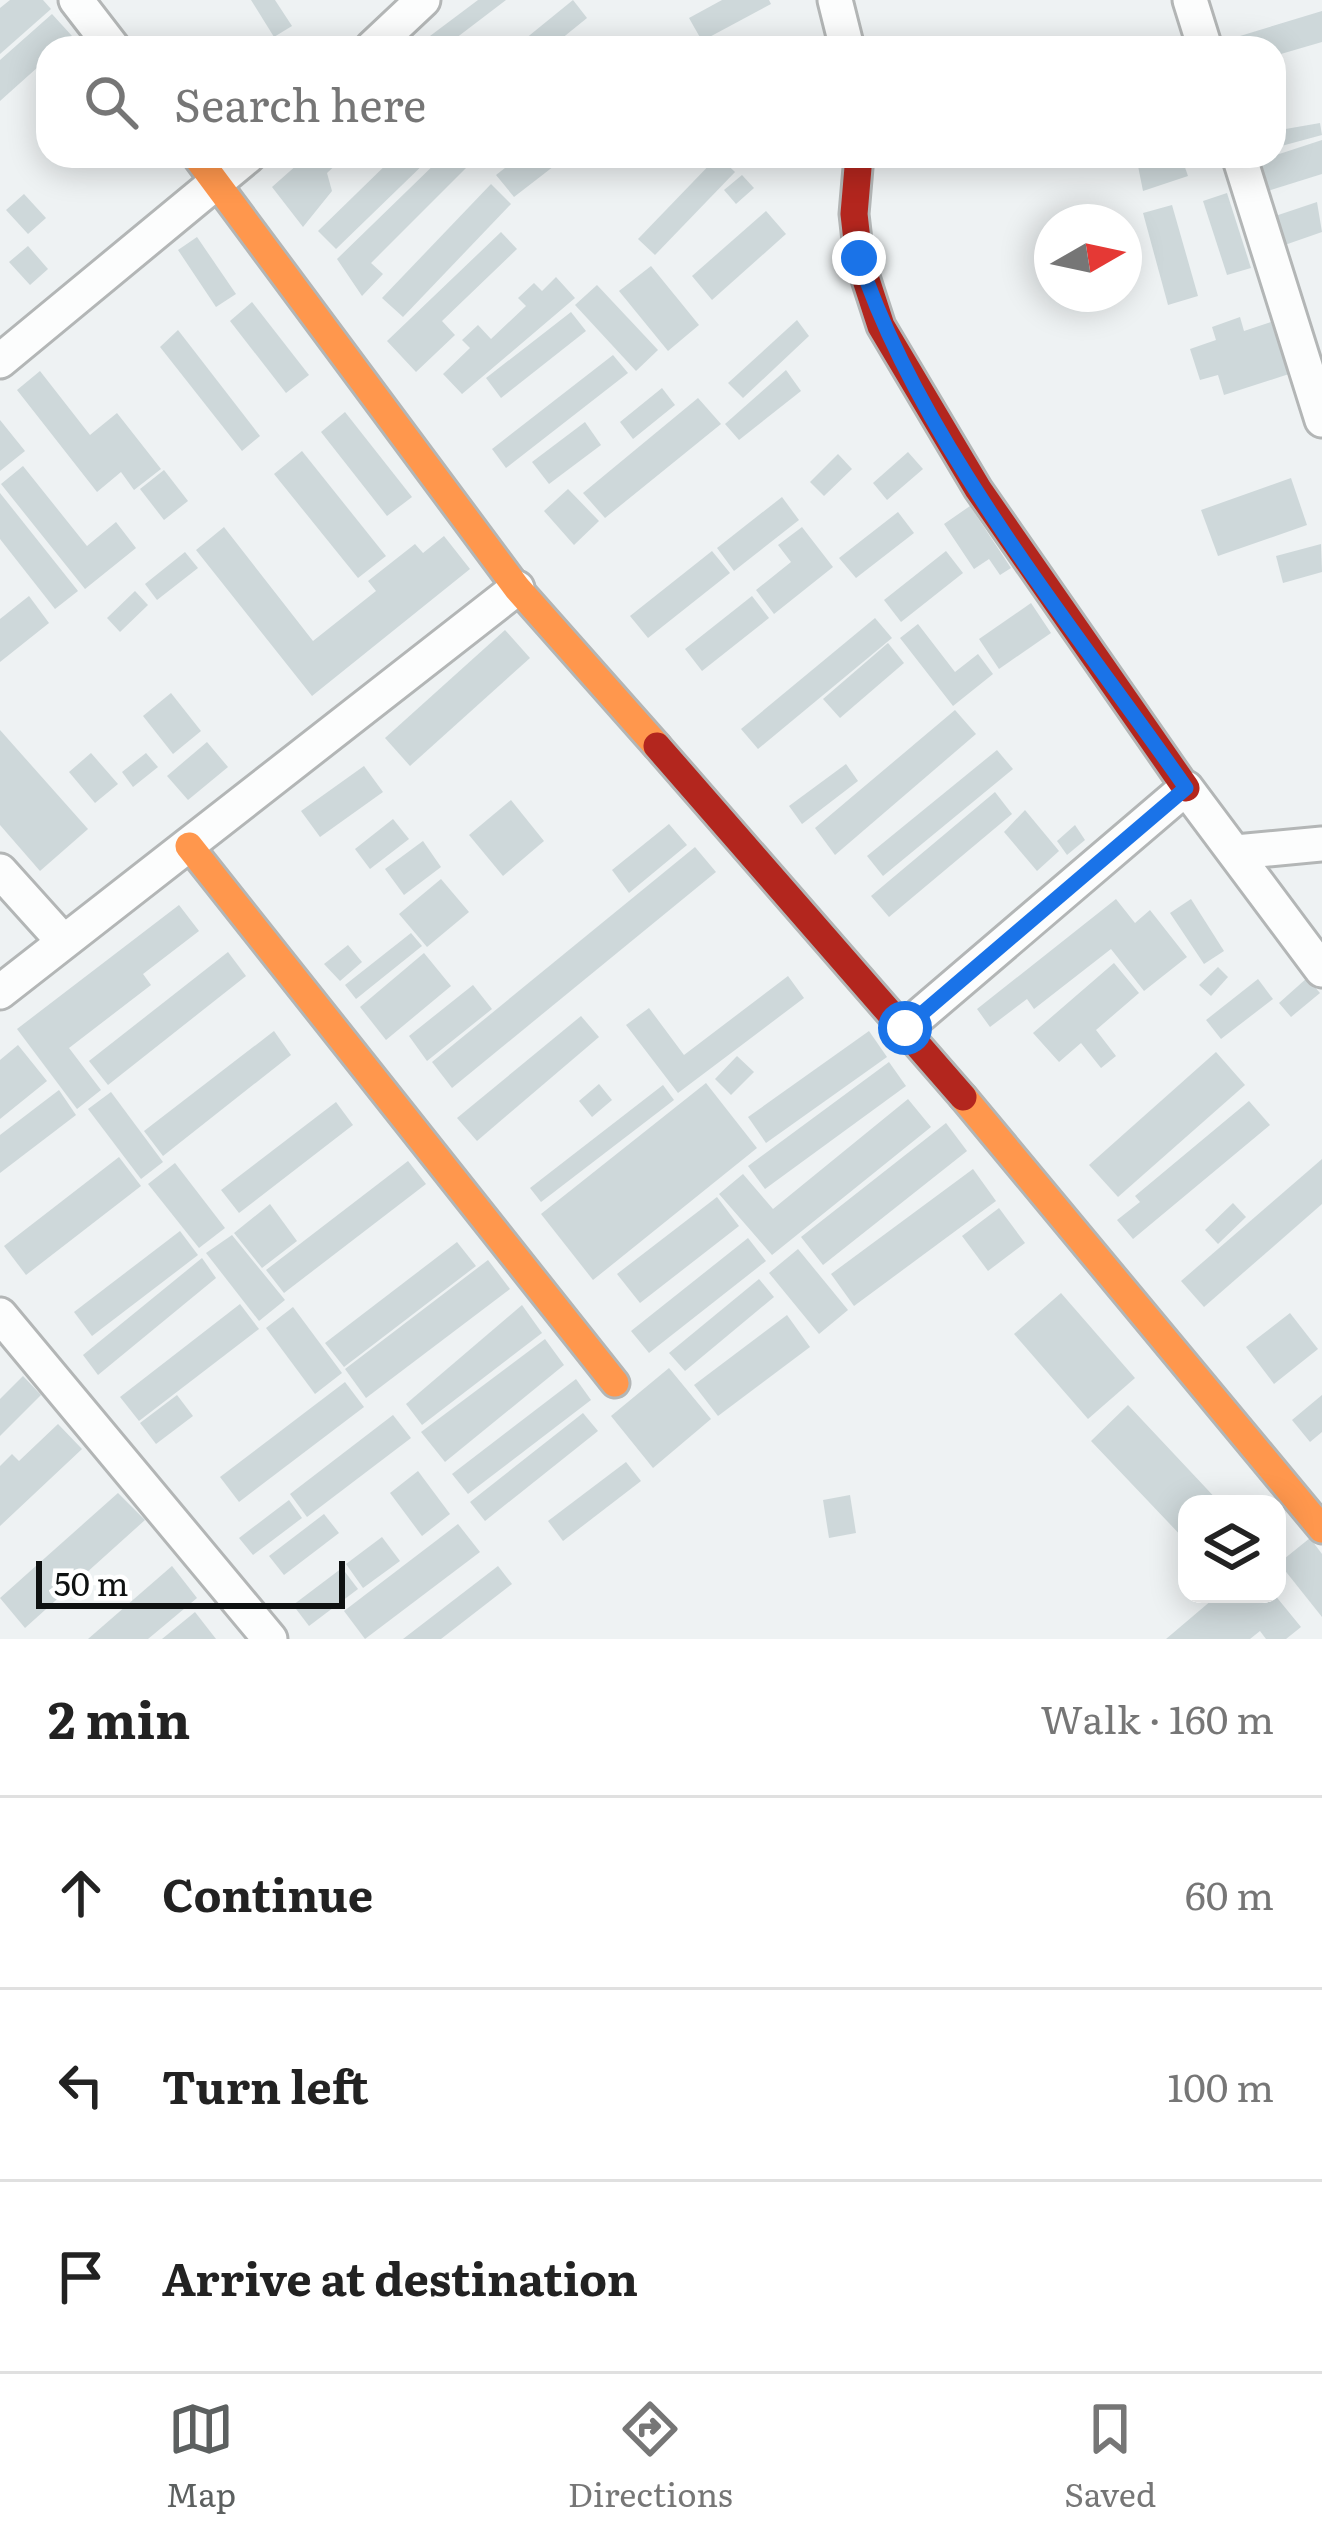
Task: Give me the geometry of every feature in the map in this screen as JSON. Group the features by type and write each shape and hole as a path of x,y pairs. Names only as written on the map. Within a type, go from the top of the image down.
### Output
{"street":[{"path":"76,0 104,36"},
{"path":"385,36 423,0"},
{"path":"835,0 844,36"},
{"path":"1190,0 1201,36"},
{"path":"205,168 517,588 905,1028 1322,1529"},
{"path":"0,361 234,168"},
{"path":"858,168 854,214 859,258 881,326 978,489 1186,788 1322,970"},
{"path":"1243,168 1322,420"},
{"path":"0,992 517,588"},
{"path":"905,1028 1186,788"},
{"path":"1236,852 1322,844"},
{"path":"189,846 616,1383"},
{"path":"0,871 63,941"},
{"path":"0,1315 270,1639"}],"building":[{"path":"10,0 43,0 51,9 0,54 0,8"},
{"path":"251,0 275,0 292,26 273,36"},
{"path":"478,0 506,0 459,36 430,36"},
{"path":"573,0 587,18 565,36 529,36"},
{"path":"722,0 769,0 771,4 711,36 699,36 689,18"},
{"path":"1322,11 1322,42 1286,52 1286,36 1240,36"},
{"path":"52,14 72,36 36,36 36,69 0,101 0,60"},
{"path":"1320,123 1322,135 1286,145 1286,129"},
{"path":"1322,140 1322,174 1268,191 1260,168 1286,168 1286,152"},
{"path":"293,168 332,168 327,173 332,191 303,227 272,187"},
{"path":"383,168 420,168 336,249 318,231"},
{"path":"431,168 466,168 371,263 383,274 362,296 337,259"},
{"path":"505,168 551,168 514,197 496,175"},
{"path":"706,168 735,172 655,255 638,239"},
{"path":"1138,168 1185,168 1188,176 1143,191"},
{"path":"742,175 754,188 736,204 724,190"},
{"path":"491,184 511,204 403,317 382,298"},
{"path":"1227,193 1251,268 1227,275 1203,201"},
{"path":"24,194 46,218 28,234 6,210"},
{"path":"1317,202 1322,232 1279,247 1269,218"},
{"path":"1172,205 1198,296 1168,305 1143,213"},
{"path":"766,211 786,234 712,300 692,276"},
{"path":"501,232 517,249 442,321 455,335 416,372 387,341"},
{"path":"197,237 236,294 216,307 178,250"},
{"path":"28,246 48,269 30,285 9,262"},
{"path":"651,266 699,325 668,351 619,291"},
{"path":"556,277 575,298 462,394 443,374 470,348 462,340 478,325 491,339 526,306 518,298 534,283 542,291"},
{"path":"597,285 658,350 636,371 575,305"},
{"path":"252,302 309,375 286,393 230,321"},
{"path":"571,312 586,331 501,398 486,378"},
{"path":"1240,317 1244,331 1271,322 1289,374 1224,395 1218,375 1200,380 1190,349 1216,340 1212,327"},
{"path":"797,320 809,336 743,398 728,383"},
{"path":"178,330 260,436 242,451 160,347"},
{"path":"613,355 628,373 506,468 492,449"},
{"path":"786,370 801,391 739,440 725,424"},
{"path":"40,371 90,435 117,413 161,469 134,490 121,472 97,492 17,390"},
{"path":"662,388 675,405 633,439 620,422"},
{"path":"698,398 721,424 605,518 583,493"},
{"path":"345,412 412,497 387,516 321,432"},
{"path":"0,420 25,451 0,471"},
{"path":"585,422 601,445 549,484 532,462"},
{"path":"302,451 386,556 358,578 274,474"},
{"path":"908,452 923,469 887,500 873,483"},
{"path":"838,454 852,469 824,496 810,482"},
{"path":"23,466 87,546 116,522 136,548 85,589 1,484"},
{"path":"164,470 188,501 164,520 140,489"},
{"path":"1291,478 1307,525 1218,556 1201,510"},
{"path":"568,489 599,521 574,545 544,511"},
{"path":"0,493 78,591 55,609 0,539"},
{"path":"782,497 799,520 734,571 717,548"},
{"path":"970,506 1011,568 1000,575 989,559 974,569 944,524"},
{"path":"898,512 914,533 856,578 839,558"},
{"path":"224,527 313,641 376,591 368,581 415,544 423,553 444,536 470,569 312,696 196,550"},
{"path":"802,527 833,567 774,614 756,590 791,562 778,545"},
{"path":"1321,544 1322,572 1283,583 1276,556"},
{"path":"712,551 730,573 648,638 630,616"},
{"path":"946,551 963,573 901,622 884,600"},
{"path":"185,552 198,568 157,600 145,584"},
{"path":"135,591 148,605 120,632 107,618"},
{"path":"29,596 49,623 0,662 0,619"},
{"path":"752,596 769,618 702,671 685,649"},
{"path":"1031,603 1051,633 999,669 979,639"},
{"path":"875,618 892,638 758,749 741,729"},
{"path":"918,624 955,672 978,654 993,674 953,706 900,638"},
{"path":"505,630 530,658 410,766 385,738"},
{"path":"888,643 904,663 840,718 823,699"},
{"path":"171,693 201,731 173,754 143,716"},
{"path":"955,710 976,734 835,855 815,828"},
{"path":"0,730 88,829 40,871 0,825"},
{"path":"207,742 228,767 188,800 167,776"},
{"path":"997,750 1013,769 883,876 867,856"},
{"path":"91,753 118,784 95,803 69,772"},
{"path":"146,753 158,767 133,787 122,772"},
{"path":"846,764 858,781 802,824 789,806"},
{"path":"364,766 383,792 320,837 301,811"},
{"path":"995,792 1012,814 889,917 871,896"},
{"path":"511,800 544,841 503,876 469,835"},
{"path":"1025,810 1059,851 1037,871 1004,832"},
{"path":"393,819 409,839 370,869 355,849"},
{"path":"669,824 687,845 629,893 612,870"},
{"path":"1075,825 1085,840 1067,855 1057,841"},
{"path":"423,841 441,867 404,895 385,869"},
{"path":"695,847 716,872 452,1088 432,1062"},
{"path":"441,879 469,912 427,947 399,914"},
{"path":"1116,899 1135,923 1150,910 1187,957 1144,991 1111,949 1034,1009 1027,999 990,1027 977,1009"},
{"path":"1191,899 1224,951 1204,964 1170,913"},
{"path":"179,905 199,931 143,974 151,985 69,1048 101,1090 77,1109 17,1029"},
{"path":"411,933 422,946 356,999 345,985"},
{"path":"348,945 362,962 340,981 324,964"},
{"path":"228,952 246,976 108,1085 89,1061"},
{"path":"424,953 451,986 386,1040 360,1007"},
{"path":"1114,963 1139,993 1096,1030 1116,1056 1101,1068 1081,1043 1059,1062 1033,1033"},
{"path":"1218,967 1228,977 1211,996 1199,985"},
{"path":"788,976 804,998 678,1093 626,1025 649,1008 684,1055"},
{"path":"1307,978 1320,993 1291,1017 1279,1003"},
{"path":"1258,979 1273,999 1221,1039 1206,1020"},
{"path":"473,985 492,1009 427,1061 409,1036"},
{"path":"581,1016 599,1037 477,1141 457,1118"},
{"path":"274,1031 291,1055 163,1156 144,1131"},
{"path":"869,1031 887,1057 766,1143 748,1117"},
{"path":"18,1045 47,1081 0,1119 0,1060"},
{"path":"1216,1052 1245,1085 1118,1197 1089,1165"},
{"path":"737,1056 754,1072 731,1095 715,1079"},
{"path":"889,1062 906,1086 765,1189 748,1166"},
{"path":"706,1083 757,1148 593,1280 541,1214"},
{"path":"599,1084 612,1100 592,1117 579,1101"},
{"path":"663,1085 674,1100 541,1202 530,1188"},
{"path":"59,1090 76,1115 0,1173 0,1135"},
{"path":"111,1092 163,1162 141,1179 88,1109"},
{"path":"908,1099 931,1127 772,1255 719,1194 743,1174 773,1209"},
{"path":"1249,1101 1270,1125 1133,1239 1117,1220 1140,1202 1135,1196"},
{"path":"336,1102 353,1125 239,1213 221,1190"},
{"path":"946,1123 967,1151 823,1265 801,1237"},
{"path":"119,1157 141,1186 26,1275 4,1246"},
{"path":"1322,1159 1322,1204 1204,1307 1181,1281"},
{"path":"408,1161 426,1184 284,1293 266,1270"},
{"path":"175,1163 225,1228 199,1248 148,1184"},
{"path":"973,1169 996,1201 854,1306 831,1274"},
{"path":"717,1197 739,1226 640,1303 617,1274"},
{"path":"1233,1203 1246,1217 1218,1244 1205,1230"},
{"path":"270,1204 297,1241 262,1268 234,1233"},
{"path":"999,1208 1025,1243 988,1271 962,1236"},
{"path":"180,1231 198,1255 92,1336 74,1312"},
{"path":"232,1235 285,1300 259,1321 206,1253"},
{"path":"748,1238 766,1261 649,1353 631,1331"},
{"path":"457,1242 476,1266 344,1367 325,1343"},
{"path":"798,1249 848,1310 819,1334 769,1273"},
{"path":"202,1258 216,1278 98,1375 83,1355"},
{"path":"488,1260 510,1289 366,1398 345,1369"},
{"path":"759,1279 774,1297 685,1371 669,1353"},
{"path":"1061,1293 1135,1378 1088,1419 1014,1334"},
{"path":"240,1304 259,1329 139,1421 120,1397"},
{"path":"522,1305 542,1333 422,1425 406,1404"},
{"path":"293,1307 342,1373 315,1394 266,1328"},
{"path":"1290,1313 1318,1349 1274,1384 1246,1347"},
{"path":"787,1315 810,1347 718,1416 694,1385"},
{"path":"545,1339 564,1365 445,1462 421,1432"},
{"path":"669,1368 711,1419 653,1468 611,1416"},
{"path":"23,1376 41,1395 0,1436 0,1399"},
{"path":"576,1379 591,1400 468,1494 452,1474"},
{"path":"345,1382 364,1407 239,1502 220,1477"},
{"path":"177,1395 193,1416 156,1444 140,1423"},
{"path":"1322,1395 1322,1432 1310,1442 1292,1420"},
{"path":"1128,1405 1213,1495 1178,1495 1178,1533 1091,1441"},
{"path":"583,1413 598,1431 485,1521 470,1502"},
{"path":"393,1415 411,1438 307,1517 290,1494"},
{"path":"58,1424 82,1449 0,1526 0,1466 12,1454 19,1461"},
{"path":"626,1462 641,1481 563,1541 548,1521"},
{"path":"418,1471 450,1514 422,1536 390,1493"},
{"path":"118,1493 145,1520 25,1628 0,1598"},
{"path":"850,1495 856,1533 829,1538 823,1500"},
{"path":"289,1500 302,1518 253,1555 239,1538"},
{"path":"324,1514 339,1533 284,1575 269,1556"},
{"path":"458,1524 480,1552 365,1639 344,1611"},
{"path":"382,1537 400,1561 363,1588 346,1564"},
{"path":"1310,1538 1322,1554 1322,1617 1286,1572 1286,1557"},
{"path":"172,1566 197,1598 148,1639 88,1639"},
{"path":"498,1566 512,1584 441,1639 403,1639"},
{"path":"342,1568 358,1589 309,1626 293,1605"},
{"path":"1208,1603 1281,1603 1301,1627 1286,1639 1266,1639 1260,1631 1250,1639 1166,1639"},
{"path":"195,1612 216,1639 162,1639"}],"traffic: slow":[{"path":"205,168 517,588 657,746"},
{"path":"189,846 615,1383"},
{"path":"963,1097 1322,1529"}],"traffic: jam":[{"path":"858,168 854,214 859,258 881,326 978,489 1186,788"},
{"path":"657,746 963,1097"}],"route":[{"path":"859,258 881,326 978,489 1186,788 905,1028"}]}
